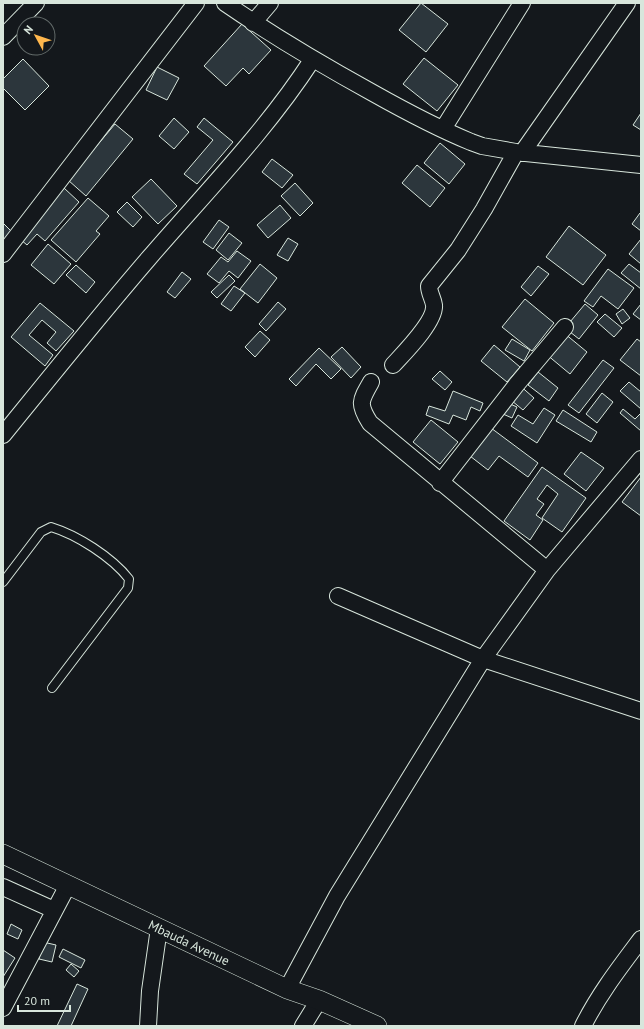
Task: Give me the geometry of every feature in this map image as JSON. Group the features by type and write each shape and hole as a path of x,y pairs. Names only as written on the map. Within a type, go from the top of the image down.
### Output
{"street":[{"path":"3,37 36,3"},
{"path":"3,254 196,3"},
{"path":"225,3 253,23 312,60 442,129 482,146 519,152 641,165"},
{"path":"253,23 270,3"},
{"path":"442,129 522,3"},
{"path":"394,365 422,331 431,316 434,306 429,286 458,250 519,152 627,3"},
{"path":"3,435 98,318 201,199 297,83 312,60"},
{"path":"440,483 517,384 566,327"},
{"path":"371,382 360,401 361,410 370,423 440,483 547,570"},
{"path":"287,989 337,896 483,659 547,570 641,459"},
{"path":"338,596 483,659 641,711"},
{"name":"Mbauda Avenue","path":"3,854 287,989 319,1000 377,1026"},
{"path":"3,1008 68,885"},
{"path":"3,887 54,910"},
{"path":"148,1026 150,991 159,928"},
{"path":"583,1026 609,982 641,939"},
{"path":"303,1026 319,1000"}],"lane":[{"path":"3,582 41,532 51,527 80,540 117,566 129,579 128,588 52,688"}],"building":[{"path":"421,3 448,24 426,52 399,30"},
{"path":"242,24 271,50 249,74 243,68 226,86 204,66"},
{"path":"424,58 458,85 437,111 403,84"},
{"path":"23,59 49,86 25,110 3,88 3,79"},
{"path":"157,67 179,78 167,100 146,90"},
{"path":"641,113 641,130 633,125"},
{"path":"174,118 189,132 174,149 159,136"},
{"path":"204,118 233,142 197,184 184,174 213,140 197,127"},
{"path":"115,124 133,139 86,196 68,180"},
{"path":"440,143 465,164 449,184 424,163"},
{"path":"272,159 293,175 282,188 262,172"},
{"path":"417,165 445,188 430,207 402,183"},
{"path":"151,179 177,206 158,224 132,197"},
{"path":"295,183 313,203 300,216 281,196"},
{"path":"64,188 79,202 45,241 37,234 27,245 20,239"},
{"path":"88,198 109,216 96,231 100,234 76,262 51,240"},
{"path":"127,202 142,217 133,227 117,212"},
{"path":"280,205 291,218 268,238 257,225"},
{"path":"640,213 641,214 641,231 632,224"},
{"path":"219,220 229,227 213,249 203,242"},
{"path":"3,223 13,233 3,242"},
{"path":"569,226 606,255 583,285 546,257"},
{"path":"229,233 242,243 228,260 216,250"},
{"path":"288,238 298,244 288,261 277,255"},
{"path":"641,239 641,264 629,254"},
{"path":"48,244 71,264 54,284 31,265"},
{"path":"237,251 251,261 238,278 229,271 219,283 207,274 221,257 228,262"},
{"path":"260,264 277,278 258,303 240,289"},
{"path":"629,264 641,273 641,289 621,273"},
{"path":"76,265 95,282 86,293 66,275"},
{"path":"538,266 549,274 531,296 521,287"},
{"path":"608,269 634,288 618,309 601,296 593,307 584,301"},
{"path":"182,272 191,279 175,298 167,292"},
{"path":"229,275 235,281 217,298 211,292"},
{"path":"234,286 245,293 231,311 221,304"},
{"path":"525,299 554,323 532,351 502,327"},
{"path":"278,302 286,309 266,331 259,324"},
{"path":"40,303 74,331 56,351 47,343 56,332 42,320 29,335 53,355 45,366 11,337"},
{"path":"585,304 598,315 579,339 565,328"},
{"path":"641,304 641,320 633,314"},
{"path":"623,309 630,318 622,324 616,314"},
{"path":"605,314 622,328 614,337 597,322"},
{"path":"260,331 270,340 255,357 245,347"},
{"path":"564,333 587,352 570,374 546,354"},
{"path":"512,339 530,350 524,361 505,350"},
{"path":"637,339 641,342 641,376 620,360"},
{"path":"494,345 520,367 507,382 481,361"},
{"path":"342,347 361,367 351,378 331,357"},
{"path":"319,348 341,369 331,379 316,364 296,386 289,379"},
{"path":"603,360 614,368 579,413 568,405"},
{"path":"440,371 452,382 445,390 432,379"},
{"path":"538,372 558,388 549,401 528,385"},
{"path":"629,382 641,392 641,409 620,391"},
{"path":"517,383 534,398 523,410 506,396"},
{"path":"453,391 483,403 480,411 471,407 466,420 453,415 449,424 426,415 429,406 445,411"},
{"path":"602,393 613,402 597,423 586,414"},
{"path":"508,403 517,407 512,418 503,414"},
{"path":"544,408 555,415 537,443 511,426 518,415 533,424"},
{"path":"623,409 635,419 641,413 641,431 620,413"},
{"path":"563,410 597,432 591,442 556,421"},
{"path":"431,420 458,442 440,464 413,442"},
{"path":"491,428 538,463 528,477 499,456 488,470 470,456"},
{"path":"581,452 604,468 586,491 564,474"},
{"path":"542,467 586,498 562,532 542,518 558,494 547,485 537,499 544,504 536,515 543,520 530,540 504,521"},
{"path":"641,477 641,516 622,502"},
{"path":"11,924 22,930 18,939 7,934"},
{"path":"43,942 56,945 52,962 39,959"},
{"path":"63,949 85,960 81,968 59,957"},
{"path":"3,950 15,958 3,977"},
{"path":"71,964 79,971 74,977 66,970"},
{"path":"77,984 88,989 71,1026 57,1026"}]}
